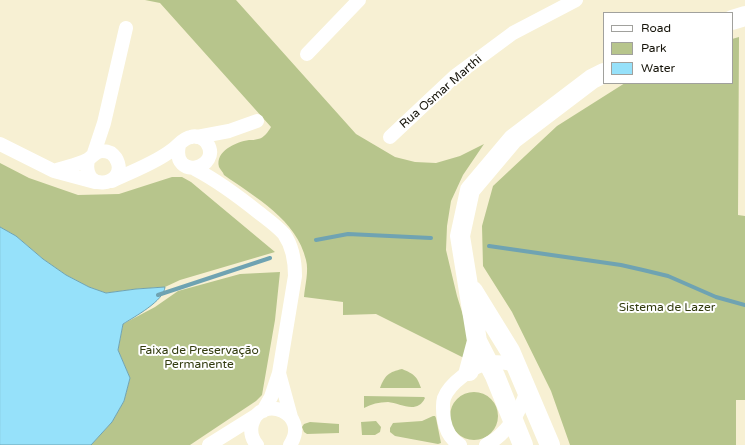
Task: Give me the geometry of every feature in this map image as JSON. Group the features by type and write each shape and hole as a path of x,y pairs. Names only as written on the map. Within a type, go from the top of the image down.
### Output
{"street":[{"path":"307,54 359,0"},
{"name":"Rua Osmar Marthi","path":"390,137 455,76 512,33 576,0"},
{"path":"733,20 745,16"},
{"path":"95,182 89,176 87,168 104,123 126,28"},
{"path":"524,445 495,376 477,341 460,236 470,190 514,139 592,79 603,74"},
{"path":"0,144 54,171 104,183 158,161 185,139 193,136 197,137 229,131 257,121"},
{"path":"104,123 113,155 119,166 117,174 112,181"},
{"path":"179,145 178,153 180,161 186,167 195,168 203,166 229,131"},
{"path":"197,137 208,143 214,179"},
{"path":"54,171 102,151 144,166"},
{"path":"158,161 180,161"},
{"path":"195,168 214,179 273,224 284,234 293,252 295,276 279,373 271,396 253,422 251,429 252,437 257,445"},
{"path":"467,281 510,351 550,445"},
{"path":"469,371 477,341"},
{"path":"460,445 450,438 446,430 443,410 444,398 455,382 469,371 488,363 504,362 517,365"},
{"path":"279,373 296,431 294,439 290,445"},
{"path":"486,445 497,438 509,427 523,403 527,390"},
{"path":"209,445 260,413 271,408 285,412 291,417"}],"green space":[{"path":"145,0 236,0 356,134 395,157 415,162 436,163 460,156 484,144 463,175 451,201 447,226 446,250 457,296 466,325 470,361 376,314 343,315 343,302 304,297 307,264 301,246 294,233 284,221 261,201 224,175 219,167 220,156 228,148 244,141 256,140 266,134 271,127 160,3"},
{"name":"Sistema de Lazer","path":"739,37 738,215 745,216 745,400 736,400 736,445 570,445 551,391 512,312 483,266 482,226 493,186 557,126 623,84 733,84 733,39"},
{"path":"0,163 29,178 78,195 119,194 172,177 182,177 191,182 275,252 180,280 165,287 106,293 89,287 66,275 43,259 16,236 0,227"},
{"name":"Faixa de Preservação Permanente","path":"280,272 275,320 262,395 256,401 190,445 91,445 112,422 124,401 130,378 118,350 123,324 155,307 178,291 240,274"},
{"path":"402,369 414,376 421,388 380,388 388,375 394,371"},
{"path":"474,392 483,394 491,399 496,407 498,416 496,425 491,433 483,438 474,440 465,438 457,433 452,425 450,416 452,407 457,399 465,394"},
{"path":"364,396 425,398 418,406 413,407 381,402 364,408"},
{"path":"433,416 436,418 441,443 438,444 395,436 390,432 390,428 393,423 422,421"},
{"path":"376,421 381,427 380,432 375,435 362,435 361,422"},
{"path":"310,422 339,424 339,433 307,434 304,432 302,427 304,424"}],"water":[{"path":"0,227 16,236 43,259 66,275 89,287 106,293 165,287 160,298 141,313 123,324 118,350 130,378 124,401 112,422 91,445 0,445"}],"waterway":[{"path":"316,240 348,234 431,238"},
{"path":"489,246 621,265 643,270 668,276 716,297 745,305"},
{"path":"158,295 270,258"}]}
